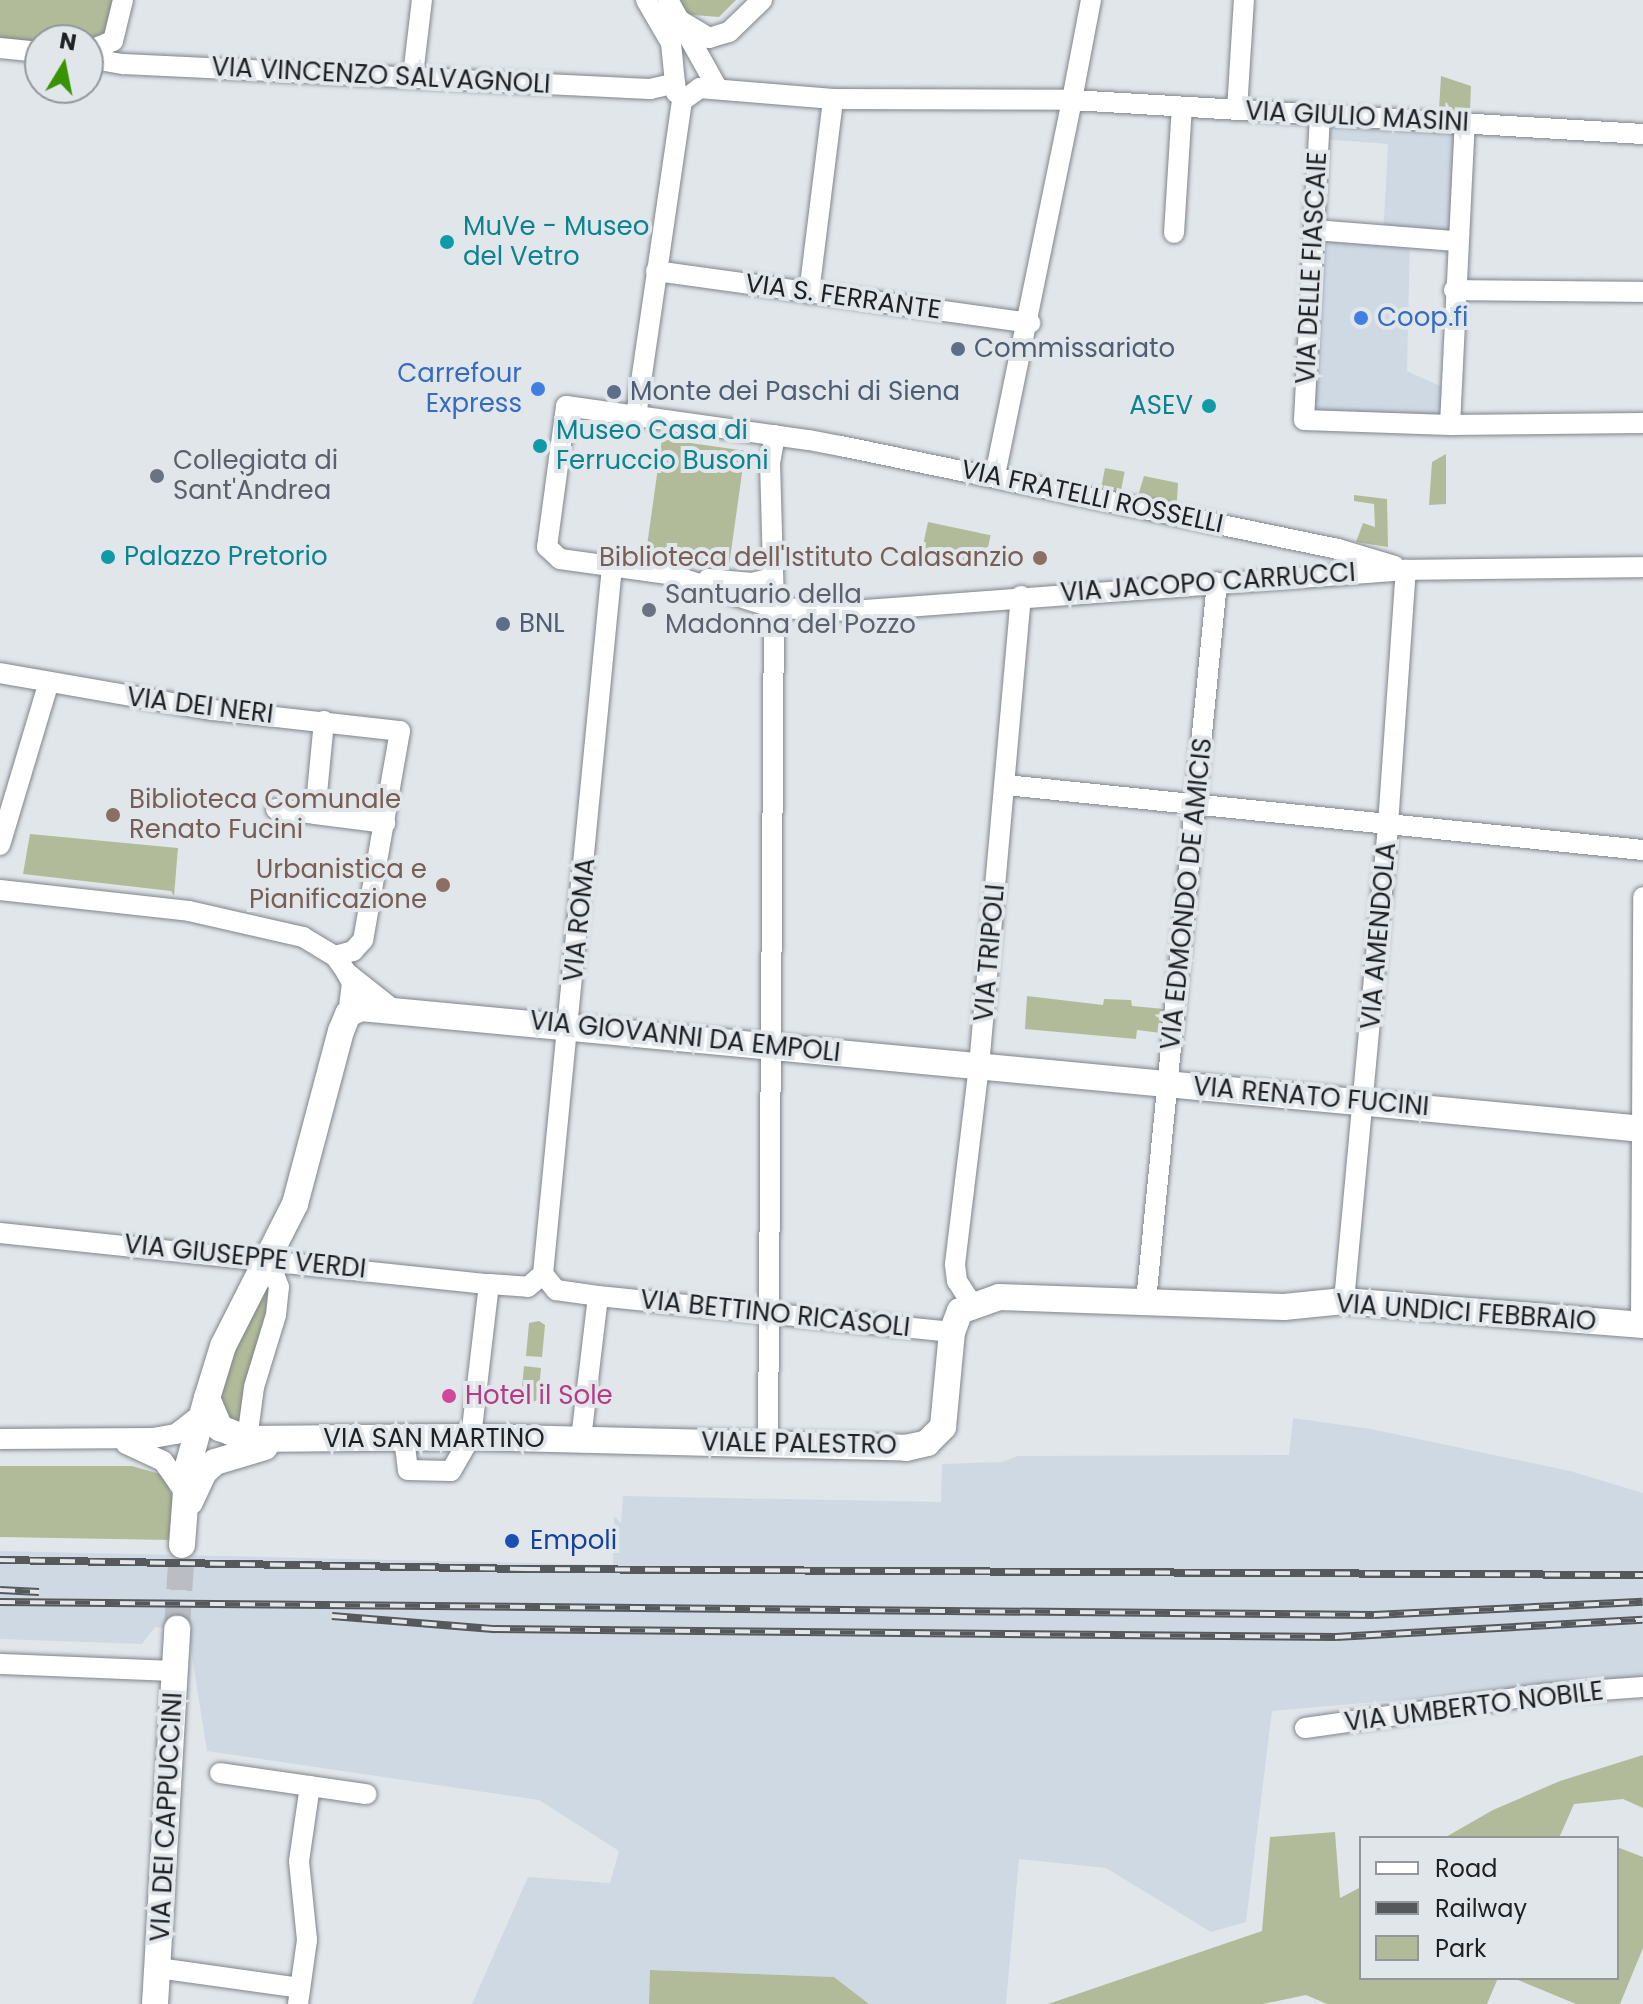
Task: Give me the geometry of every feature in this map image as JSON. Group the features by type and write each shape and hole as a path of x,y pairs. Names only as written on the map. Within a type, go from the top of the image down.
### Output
{"main road":[{"name":"VIA GIOVANNI DA EMPOLI","path":"348,1014 361,1008 390,1007 979,1066"},
{"path":"182,1545 205,1400 223,1346 268,1258 305,1175 348,1014"},
{"name":"VIA RENATO FUCINI","path":"979,1066 1643,1129"},
{"path":"952,1332 960,1311 972,1304 999,1297 1146,1301"},
{"name":"VIA UNDICI FEBBRAIO","path":"1146,1301 1284,1307 1344,1301 1642,1325"},
{"name":"VIALE PALESTRO","path":"581,1439 906,1448 938,1437 945,1417 952,1332"},
{"path":"205,1400 220,1428 247,1439 286,1440"},
{"name":"VIA SAN MARTINO","path":"286,1440 581,1439"},
{"path":"186,1506 215,1462 286,1440"},
{"name":"VIA DEI CAPPUCCINI","path":"155,2004 177,1629"}],"street":[{"path":"104,45 113,41 123,0"},
{"path":"413,75 422,0"},
{"path":"636,416 677,109 671,43 646,0"},
{"path":"668,0 709,88"},
{"path":"679,20 709,38 729,32 762,0"},
{"path":"995,476 1030,323 1091,0"},
{"path":"1237,110 1244,0"},
{"path":"0,48 24,50"},
{"name":"VIA VINCENZO SALVAGNOLI","path":"104,61 650,89 675,83"},
{"path":"677,109 687,94 709,88 833,99 809,293"},
{"name":"VIA GIULIO MASINI","path":"833,99 1072,100 1643,134"},
{"path":"1174,233 1182,107"},
{"name":"VIA DELLE FIASCAIE","path":"1320,115 1304,420 1450,425"},
{"path":"1465,123 1456,241 1450,425 1643,423"},
{"path":"1315,230 1456,241"},
{"name":"VIA S. FERRANTE","path":"656,271 1030,323"},
{"path":"1454,290 1643,292"},
{"name":"VIA FRATELLI ROSSELLI","path":"612,566 560,559 546,542 566,406 775,435 995,476 1338,549 1406,570"},
{"path":"768,1444 774,1047 774,608 770,462 775,435"},
{"path":"612,566 752,583 772,578"},
{"name":"VIA ROMA","path":"543,1274 570,1024 612,566"},
{"name":"VIA JACOPO CARRUCCI","path":"668,574 774,608 852,611 1021,596 1406,570 1643,567"},
{"name":"VIA AMENDOLA","path":"1344,1301 1389,824 1406,570"},
{"name":"VIA EDMONDO DE AMICIS","path":"1146,1301 1198,806 1217,582"},
{"name":"VIA TRIPOLI","path":"972,1304 957,1281 955,1264 979,1066 1021,596"},
{"name":"VIA DEI NERI","path":"0,673 48,685 400,731 385,823"},
{"path":"0,845 48,685"},
{"path":"315,814 324,721"},
{"path":"1006,785 1643,850"},
{"path":"276,809 385,823 363,940 340,964"},
{"path":"0,890 189,911 271,927 320,945 390,1007"},
{"path":"1642,1325 1643,897"},
{"path":"340,964 352,983 348,1014"},
{"name":"VIA GIUSEPPE VERDI","path":"0,1233 528,1287 543,1274"},
{"path":"247,1439 254,1387 276,1315 279,1287 268,1258"},
{"name":"VIA BETTINO RICASOLI","path":"543,1274 556,1290 598,1296 770,1316 952,1332"},
{"path":"471,1437 489,1284"},
{"path":"581,1439 598,1296"},
{"path":"0,1439 110,1440 176,1434 205,1400"},
{"path":"110,1440 142,1447 163,1461 186,1506"},
{"path":"0,1664 175,1671"},
{"name":"VIA UMBERTO NOBILE","path":"1305,1728 1545,1694 1643,1687"},
{"path":"220,1773 366,1794"},
{"path":"158,1968 299,1996 307,1940 299,1861 310,1786"}],"shaded area":[{"path":"1320,115 1465,123 1456,241 1410,239 1407,371 1451,391 1450,425 1304,420 1315,230 1383,236 1388,144 1319,139"},
{"path":"1293,1418 1371,1429 1570,1471 1643,1493 1643,1679 1272,1711 1246,1922 1211,1932 1106,1868 1019,1859 1006,2004 869,2004 834,1977 650,1970 649,2004 472,2004 528,1877 610,1883 619,1851 539,1800 207,1751 188,1631 155,1627 142,1644 0,1639 0,1551 613,1565 614,1516 621,1523 623,1496 941,1502 942,1464 1002,1462 1018,1456 1289,1455"}],"green space":[{"path":"0,0 123,0 120,28 104,40 104,24 24,24 24,50 0,48"},
{"path":"674,0 736,0 719,17 682,14"},
{"path":"1441,76 1471,86 1470,110 1439,109"},
{"path":"662,439 745,451 729,564 646,552"},
{"path":"1446,454 1446,504 1429,505 1432,462"},
{"path":"1105,468 1125,472 1119,502 1099,498"},
{"path":"1144,476 1178,483 1176,515 1135,506"},
{"path":"1354,495 1387,499 1388,547 1356,542 1363,523 1375,527 1374,504 1354,501"},
{"path":"928,522 991,535 984,568 921,554"},
{"path":"30,834 178,848 174,896 171,891 23,874"},
{"path":"1027,996 1103,1005 1104,999 1131,1000 1132,1006 1164,1009 1161,1033 1137,1030 1136,1039 1025,1029"},
{"path":"268,1258 273,1335 234,1437 209,1388"},
{"path":"539,1321 545,1325 542,1357 526,1356 529,1323"},
{"path":"524,1366 541,1368 538,1400 529,1403 521,1399"},
{"path":"0,1466 132,1466 163,1475 174,1500 171,1540 0,1537"},
{"path":"1643,1755 1643,1808 1623,1799 1574,1804 1560,1836 1448,1836 1493,1810 1560,1781"},
{"path":"1335,1832 1340,1898 1359,1888 1359,1980 1497,1980 1487,2004 1327,2004 1306,1995 1263,2004 1048,2004 1262,1931 1270,1837"},
{"path":"1619,1848 1643,1857 1643,1948 1620,2004 1576,2004 1518,1980 1619,1980"},
{"path":"650,1970 834,1977 869,2004 649,2004"}],"tunnel":[{"path":"177,1629 182,1545"}],"railway":[{"path":"0,1560 525,1569 1643,1575"},
{"path":"0,1590 39,1592"},
{"path":"0,1602 1374,1615 1643,1602"},
{"path":"332,1616 495,1629 1336,1637 1643,1620"}],"place":[{"name":"MuVe - Museo del Vetro","path":"447,242"},
{"name":"Coop.fi","path":"1361,318"},
{"name":"Commissariato","path":"958,349"},
{"name":"Carrefour Express","path":"538,389"},
{"name":"Monte dei Paschi di Siena","path":"614,392"},
{"name":"ASEV","path":"1209,406"},
{"name":"Museo Casa di Ferruccio Busoni","path":"540,446"},
{"name":"Collegiata di Sant'Andrea","path":"157,476"},
{"name":"Palazzo Pretorio","path":"108,557"},
{"name":"Biblioteca dell'Istituto Calasanzio","path":"1040,558"},
{"name":"Santuario della Madonna del Pozzo","path":"649,610"},
{"name":"BNL","path":"503,624"},
{"name":"Biblioteca Comunale Renato Fucini","path":"113,815"},
{"name":"Urbanistica e Pianificazione","path":"443,885"},
{"name":"Hotel il Sole","path":"449,1396"},
{"name":"Empoli","path":"512,1541"}]}
